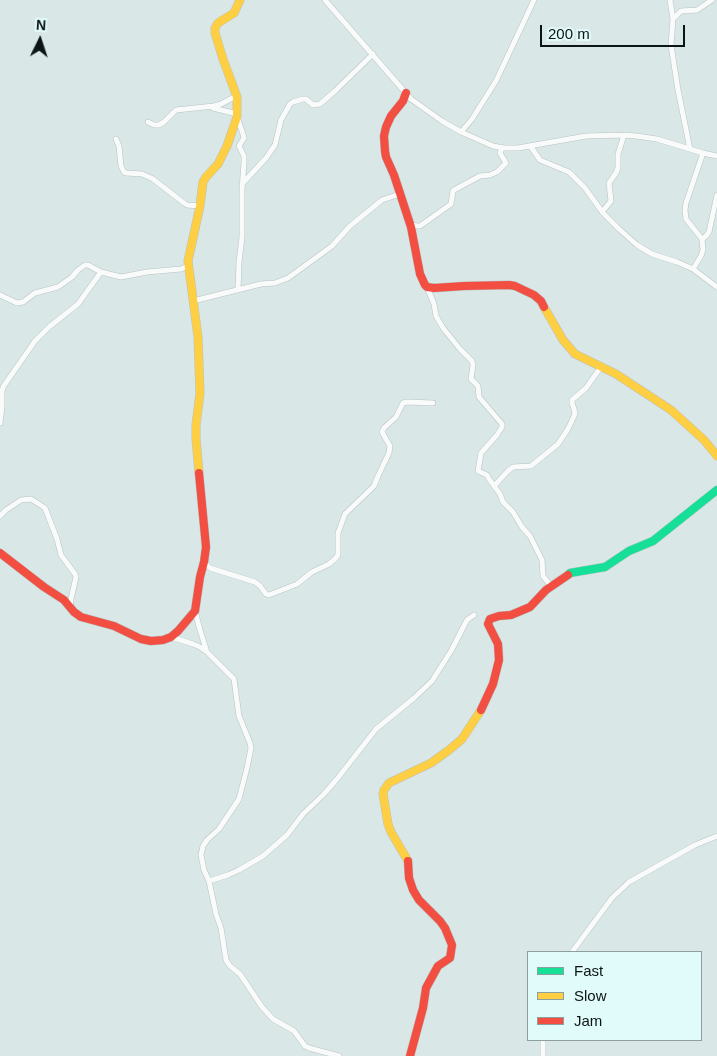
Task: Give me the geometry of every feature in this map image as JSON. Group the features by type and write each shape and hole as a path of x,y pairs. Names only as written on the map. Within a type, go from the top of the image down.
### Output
{"street":[{"path":"238,290 244,159 239,146 244,137 237,116 236,96 215,28 218,23 234,13 240,0"},
{"path":"325,0 411,99 461,132 493,146 502,148 531,147 586,136 624,135 657,139 717,156"},
{"path":"461,132 467,126 496,81 534,0"},
{"path":"670,0 673,19 670,45 690,149"},
{"path":"673,19 681,11 697,10 712,0"},
{"path":"242,184 266,158 275,145 281,120 290,104 306,99 313,105 320,104 373,54"},
{"path":"406,92 403,101 388,121 384,136 386,157 394,175 410,225 420,274 434,304 436,316 443,328 472,361 471,379 478,386 479,397 502,424 495,438 481,452 478,466 479,472 486,474 500,494 503,502 530,536 542,560 543,576 550,586"},
{"path":"148,122 159,125 176,110 210,107 221,104 236,96"},
{"path":"210,107 237,116"},
{"path":"207,652 195,611 206,547 196,439 200,393 200,364 188,266 203,182 218,164 227,146 237,116"},
{"path":"602,212 611,200 610,181 618,168 618,154 624,135"},
{"path":"116,139 124,172 142,174 149,177 184,203 200,206"},
{"path":"531,147 540,160 569,172 602,212 637,245 652,254 677,262 693,270 717,287"},
{"path":"410,225 420,226 451,204 454,190 480,176 497,172 506,163 500,153 502,148"},
{"path":"693,270 703,250 702,239 686,219 685,210 703,153"},
{"path":"193,301 260,284 280,282 288,278 332,246 350,226 382,200 400,194"},
{"path":"702,239 709,232 717,195"},
{"path":"0,295 17,303 24,302 34,293 58,287 85,265 101,272 124,277 147,272 177,270 188,266"},
{"path":"0,423 3,388 35,341 48,327 78,304 101,272"},
{"path":"427,287 508,285 515,286 534,295 540,301 568,347 575,354 622,378 671,410 704,440 717,456"},
{"path":"494,486 513,467 531,466 558,444 575,414 572,400 586,388 602,367"},
{"path":"204,562 210,568 255,582 269,595 297,584 312,572 329,564 338,555 338,533 345,514 374,486 389,453 390,446 382,432 384,428 396,417 403,403 433,404"},
{"path":"410,1056 423,1008 426,988 438,966 450,958 452,945 445,928 412,890 408,860 388,824 384,790 389,783 431,763 462,739 471,727 493,684 499,660 498,644 489,628 488,621 490,619 511,615 530,607 550,586 570,573 605,567 629,551 653,541 717,490"},
{"path":"0,516 21,500 31,499 46,508 61,555 76,577 70,608"},
{"path":"0,552 44,587 64,600 81,617 114,626 140,639 151,641 171,637 195,611"},
{"path":"209,881 228,875 263,856 287,835 302,814 337,779 376,728 432,681 451,651 467,620 474,615"},
{"path":"171,637 200,647 234,679 239,716 251,748 239,799 219,829 206,840 201,855 216,914 222,928 226,960 240,974 266,1013 280,1024 294,1031 305,1046 339,1056"},
{"path":"573,951 612,898 628,882 695,845 717,836"},
{"path":"543,1041 543,1056"}],"traffic: fast":[{"path":"568,575 570,573 605,567 629,551 653,541 717,490"}],"traffic: slow":[{"path":"199,473 196,439 200,393 198,337 188,261 200,206 203,182 218,164 227,146 237,117 237,97 223,59 215,28 218,23 234,13 240,0"},
{"path":"544,307 563,340 575,354 616,374 671,410 704,440 717,456"},
{"path":"408,861 388,824 384,790 389,783 431,763 449,750 462,739 481,710"}],"traffic: jam":[{"path":"406,93 386,127 384,136 385,151 411,227 420,274 425,285 434,288 515,286 534,295 541,301 544,307"},
{"path":"0,553 64,600 81,617 114,626 141,639 151,641 171,637 195,611 204,562 206,547 199,473"},
{"path":"481,710 493,684 499,660 498,644 488,624 490,619 511,615 530,607 546,590 568,575"},
{"path":"408,861 409,878 413,890 419,900 445,928 452,945 450,958 438,966 426,988 423,1008 410,1056"}]}
